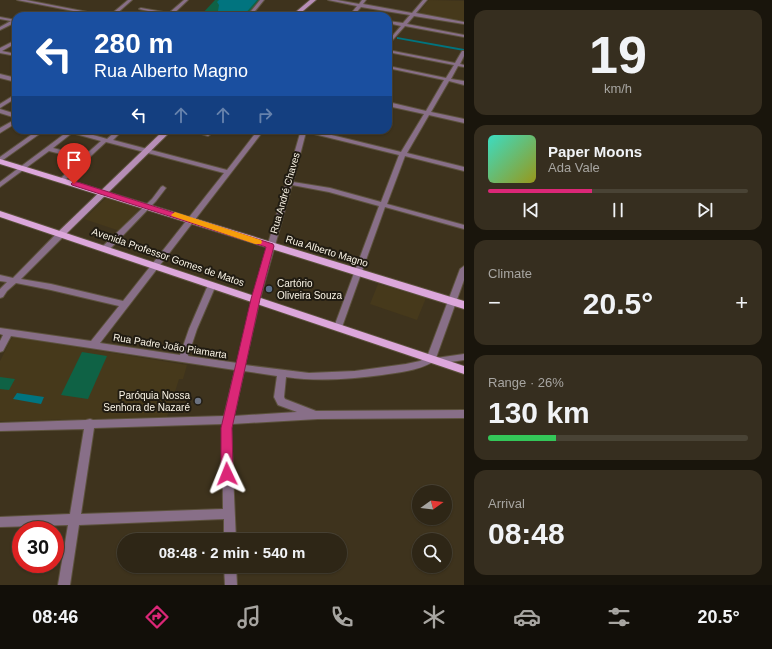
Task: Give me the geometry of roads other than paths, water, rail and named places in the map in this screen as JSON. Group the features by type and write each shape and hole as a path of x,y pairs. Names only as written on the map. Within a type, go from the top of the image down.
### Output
{"main road":[{"name":"Rua Alberto Magno","path":"0,161 464,305"},
{"name":"Avenida Professor Gomes de Matos","path":"0,214 464,370"}],"street":[{"path":"19,0 85,12"},
{"path":"116,12 130,0"},
{"path":"172,12 186,0"},
{"path":"252,12 262,0"},
{"path":"299,12 313,0"},
{"path":"330,0 464,23"},
{"path":"355,12 364,0"},
{"path":"392,39 425,0"},
{"path":"141,10 152,12"},
{"path":"0,18 12,20"},
{"path":"0,29 12,23"},
{"path":"392,23 464,36"},
{"path":"0,51 12,44"},
{"path":"0,51 12,54"},
{"path":"392,52 464,66"},
{"path":"338,327 359,273 370,238 404,154 464,52"},
{"path":"392,68 464,83"},
{"path":"0,76 12,79"},
{"path":"0,106 12,98"},
{"path":"392,105 464,121"},
{"path":"0,111 12,115"},
{"path":"0,131 12,124"},
{"path":"0,161 37,134"},
{"path":"0,185 65,134"},
{"path":"83,134 228,172"},
{"path":"62,180 85,158 115,134"},
{"path":"0,295 4,288 15,280 164,134"},
{"path":"93,345 258,134"},
{"name":"Rua André Chaves","path":"230,533 226,433 228,420 256,299 303,134"},
{"path":"321,134 464,169"},
{"path":"48,149 85,158"},
{"path":"289,183 330,190 464,228"},
{"path":"105,249 154,200 163,188"},
{"path":"434,360 452,301 463,274"},
{"path":"0,278 125,304"},
{"path":"183,359 193,329 212,285"},
{"path":"0,349 4,331"},
{"name":"Rua Padre João Piamarta","path":"4,331 240,368 309,377 355,375 406,368 434,360 464,357"},
{"path":"282,374 279,397 281,402 318,415"},
{"path":"0,427 90,423 228,420 318,415 464,414"},
{"path":"64,585 90,423"},
{"path":"0,522 153,518 229,514"},
{"path":"230,573 231,585"}],"water":[{"path":"219,0 257,0 246,12 220,12 218,11 219,5 217,2"},
{"path":"17,393 44,397 41,404 13,399"}],"waterway":[{"path":"398,38 464,50"}],"place":[{"name":"Cartório Oliveira Souza","path":"269,289"},
{"name":"Paróquia Nossa Senhora de Nazaré","path":"198,401"}]}
